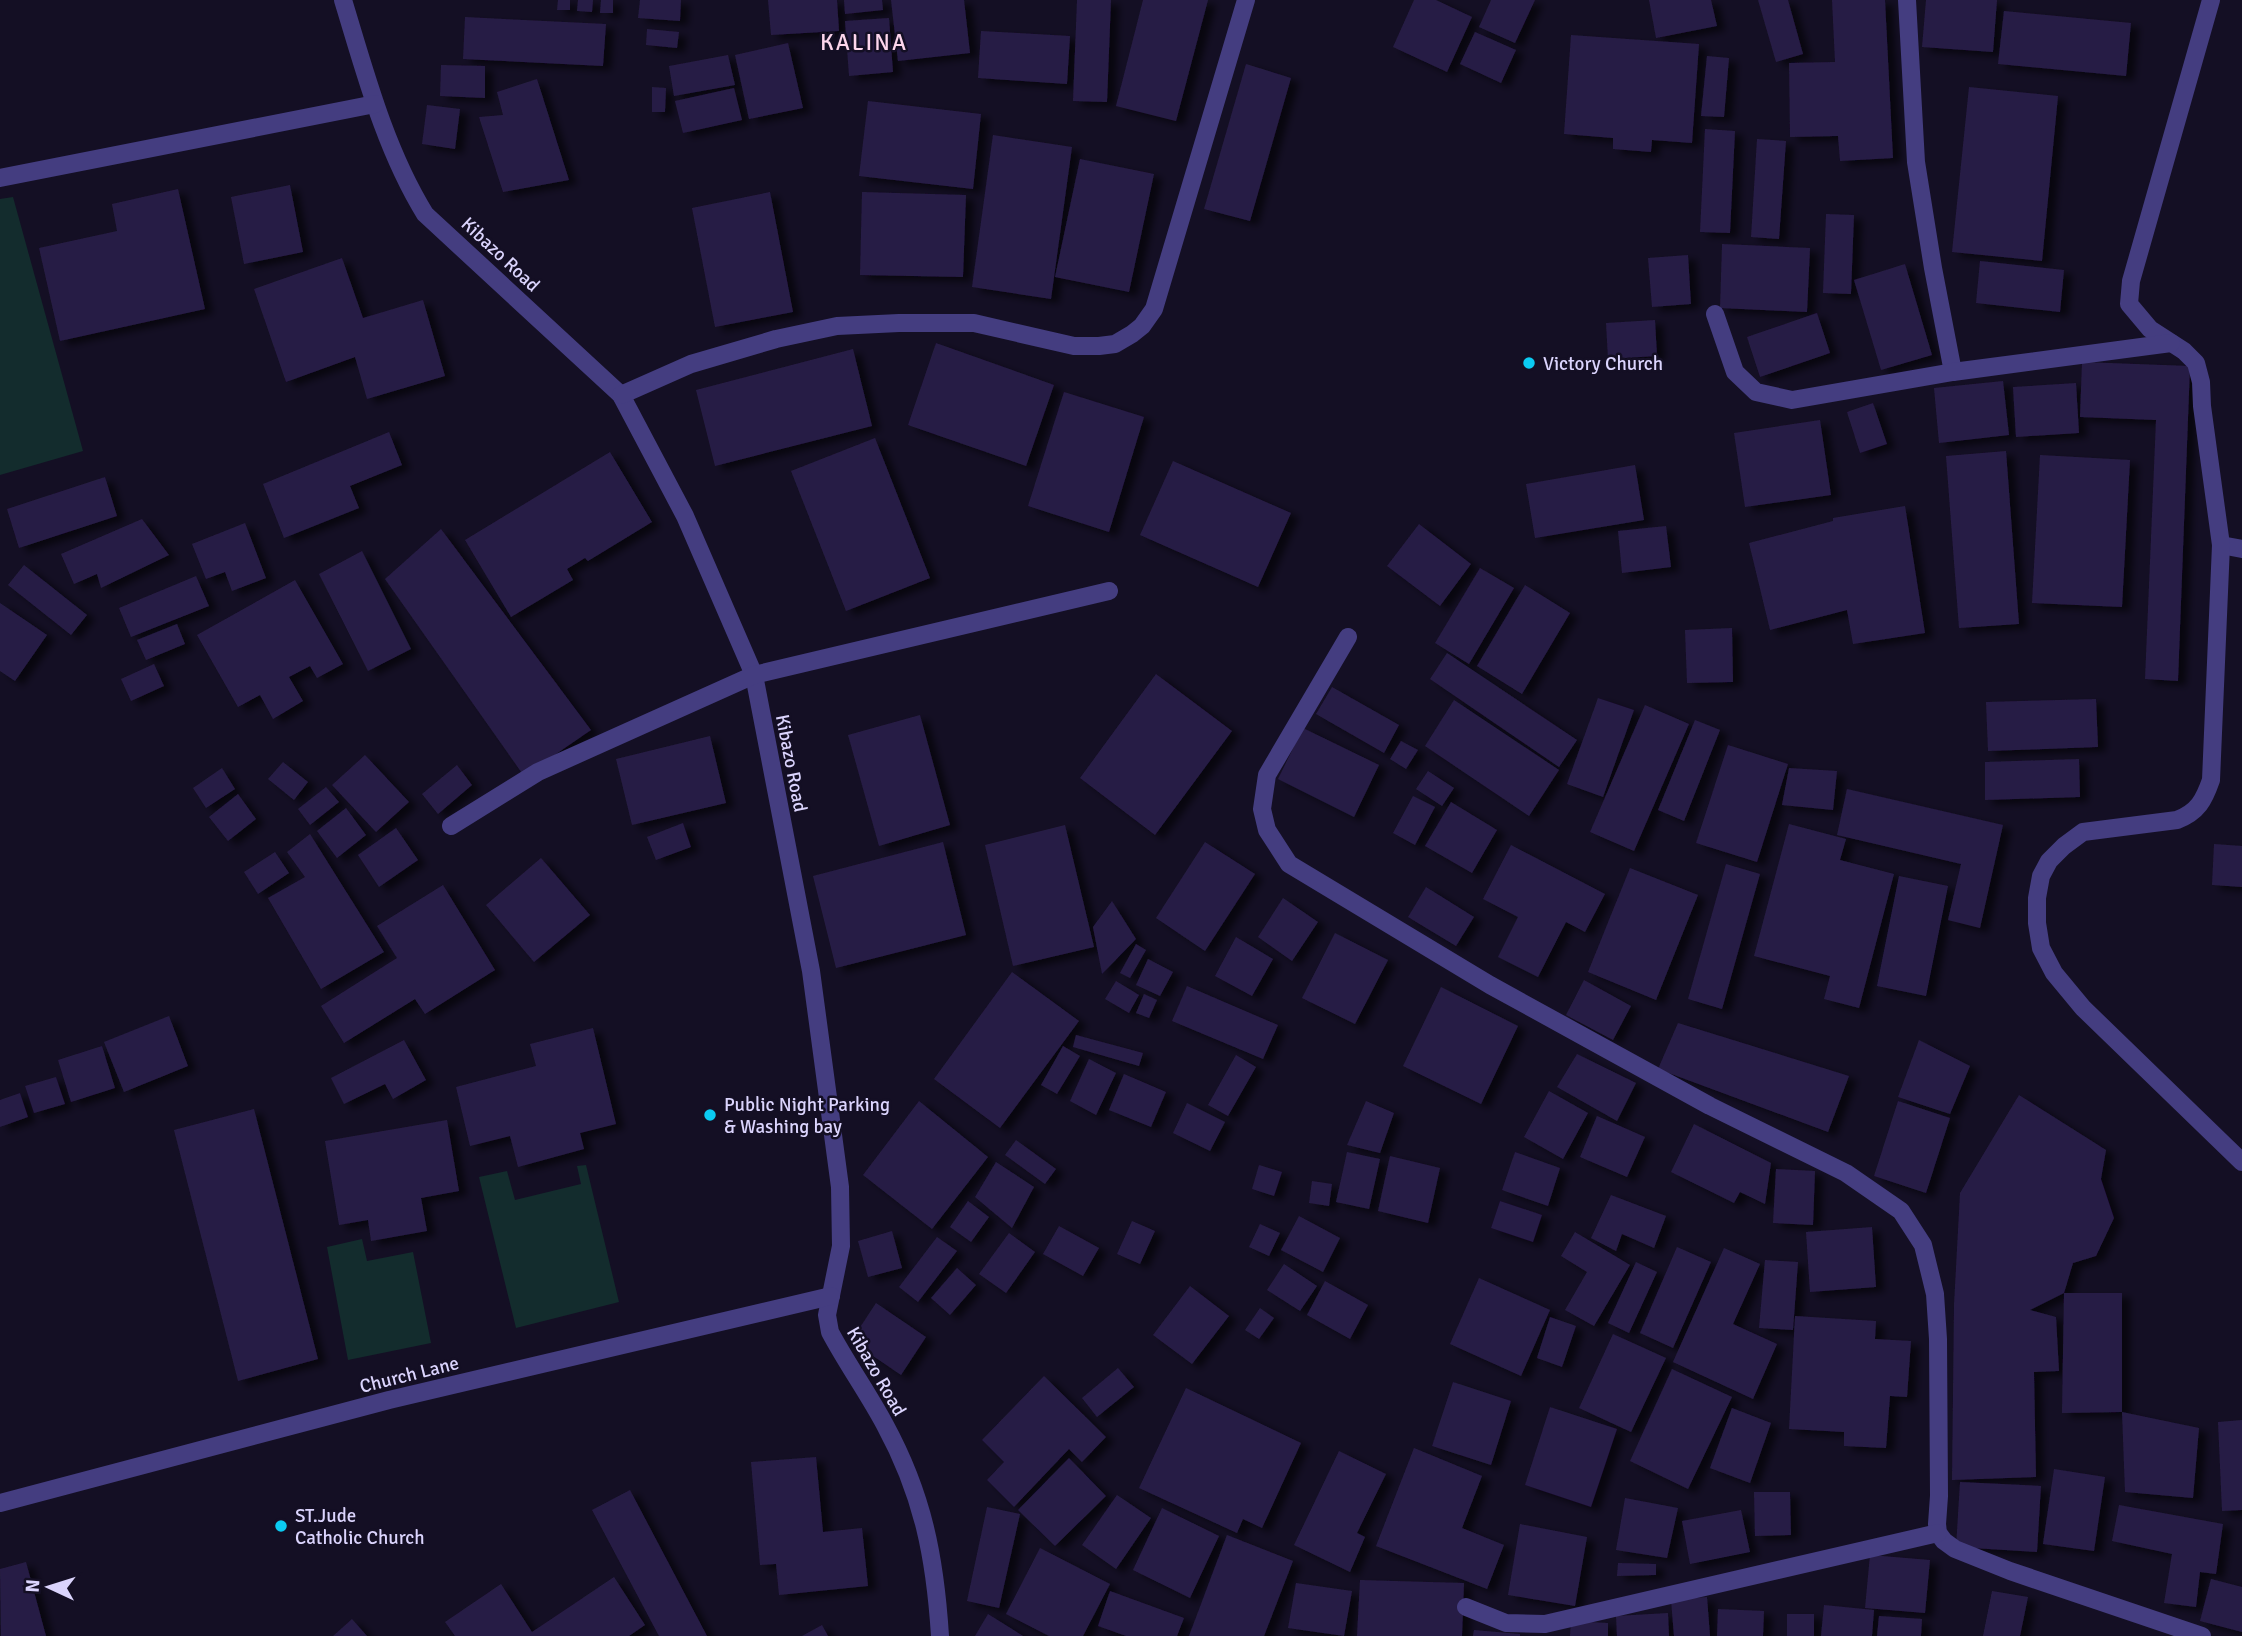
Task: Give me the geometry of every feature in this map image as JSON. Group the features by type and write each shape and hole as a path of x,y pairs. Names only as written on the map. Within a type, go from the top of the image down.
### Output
{"street":[{"name":"Kibazo Road","path":"343,0 375,104 411,191 425,214 621,395 685,516 754,675 811,971 840,1187 841,1246 827,1315 830,1332 886,1425 917,1495 932,1553 940,1636"},
{"path":"621,395 691,364 776,339 837,326 974,323 1074,346 1115,344 1132,334 1142,326 1154,309 1246,0"},
{"path":"1907,0 1916,162 1953,372"},
{"path":"2211,0 2131,281 2129,304 2150,329 2184,351 2196,363 2201,382 2221,545 2211,780 2204,800 2197,810 2177,820 2083,832 2064,846 2049,860 2041,876 2037,898 2037,923 2042,948 2054,973 2083,1009 2242,1162"},
{"path":"0,178 375,104"},
{"path":"1715,314 1735,372 1756,392 1792,400 1953,372 2171,343"},
{"path":"2221,545 2242,549"},
{"path":"452,826 538,772 754,675 1109,591"},
{"path":"1348,637 1267,775 1262,809 1267,830 1289,864 1490,985 1710,1106 1846,1173 1901,1211 1923,1245 1935,1294 1938,1339 1938,1533 1955,1549 2010,1571 2202,1636"},
{"name":"Church Lane","path":"0,1503 389,1400 831,1296"},
{"path":"1466,1607 1506,1623 1545,1624 1938,1533"}],"green space":[{"path":"13,197 83,451 0,475 0,199"},
{"path":"586,1165 619,1302 516,1328 479,1177 507,1171 515,1200 581,1184 577,1166"},
{"path":"362,1239 367,1261 413,1252 431,1343 348,1360 327,1247"}],"building":[{"path":"558,0 570,0 570,10 557,10"},
{"path":"578,0 593,0 592,12 577,11"},
{"path":"601,0 613,0 613,13 600,13"},
{"path":"640,0 681,0 680,21 638,18"},
{"path":"768,0 837,0 839,31 771,35"},
{"path":"844,0 882,0 883,10 845,14"},
{"path":"891,0 964,0 970,53 898,61"},
{"path":"1077,0 1111,0 1107,102 1073,101"},
{"path":"1143,0 1208,0 1176,121 1116,106"},
{"path":"1414,0 1436,0 1472,17 1447,72 1393,47"},
{"path":"1491,0 1535,0 1515,43 1479,27"},
{"path":"1649,0 1711,0 1717,26 1656,38"},
{"path":"1758,0 1788,0 1803,54 1776,62"},
{"path":"1832,0 1885,0 1893,158 1840,161 1838,136 1790,137 1789,63 1835,62"},
{"path":"1926,0 1997,0 1993,52 1922,47"},
{"path":"2004,11 2131,23 2126,76 1998,64"},
{"path":"465,17 606,24 603,66 463,59"},
{"path":"889,18 893,72 849,76 845,21"},
{"path":"647,29 679,32 677,48 646,45"},
{"path":"981,31 1070,36 1067,84 978,78"},
{"path":"1475,32 1516,50 1501,83 1460,64"},
{"path":"1571,35 1699,44 1692,143 1652,140 1651,152 1613,149 1613,138 1564,134"},
{"path":"788,43 803,108 749,119 735,55"},
{"path":"728,55 735,85 674,96 669,66"},
{"path":"1707,56 1729,58 1724,117 1701,116"},
{"path":"1246,64 1291,78 1250,221 1204,209"},
{"path":"441,65 485,66 485,98 440,96"},
{"path":"537,79 569,180 503,192 479,117 503,115 497,92"},
{"path":"652,87 666,88 665,112 652,112"},
{"path":"1969,87 2058,96 2042,261 1952,252"},
{"path":"734,88 742,120 683,133 675,101"},
{"path":"868,101 981,114 973,189 859,176"},
{"path":"427,105 460,109 455,149 422,144"},
{"path":"1705,129 1735,131 1730,233 1700,232"},
{"path":"993,135 1072,147 1051,299 972,287"},
{"path":"1757,139 1786,141 1779,239 1751,237"},
{"path":"1080,159 1154,174 1129,292 1055,277"},
{"path":"290,185 303,252 244,264 231,197"},
{"path":"178,189 205,309 60,341 39,248 117,231 112,204"},
{"path":"770,192 793,312 715,327 692,208"},
{"path":"862,192 966,195 963,277 860,275"},
{"path":"1826,214 1854,215 1851,294 1823,293"},
{"path":"1722,244 1810,248 1807,312 1720,308"},
{"path":"1688,255 1691,304 1652,307 1648,258"},
{"path":"342,258 363,318 423,300 445,376 367,399 355,357 286,382 254,289"},
{"path":"1980,261 2064,270 2060,312 1976,303"},
{"path":"1905,264 1932,355 1881,370 1854,280"},
{"path":"1817,313 1830,353 1760,377 1747,337"},
{"path":"1655,320 1657,356 1608,359 1606,323"},
{"path":"936,343 1054,385 1026,466 908,425"},
{"path":"853,349 872,426 715,466 696,390"},
{"path":"2082,362 2190,366 2178,681 2145,679 2156,420 2080,417"},
{"path":"2003,381 2009,435 1939,443 1934,388"},
{"path":"2076,383 2079,433 2016,437 2013,387"},
{"path":"1064,392 1144,417 1109,532 1028,506"},
{"path":"1873,403 1887,444 1860,453 1847,412"},
{"path":"1820,420 1831,495 1745,507 1734,433"},
{"path":"389,432 402,465 350,486 359,508 284,538 263,484"},
{"path":"875,438 930,578 846,611 791,471"},
{"path":"2006,451 2019,624 1959,628 1946,456"},
{"path":"610,452 652,522 588,561 585,558 567,569 573,580 511,617 465,540"},
{"path":"2040,455 2130,460 2122,607 2032,603"},
{"path":"1173,461 1291,513 1258,587 1140,535"},
{"path":"1635,465 1644,520 1535,538 1526,484"},
{"path":"105,477 117,516 19,548 7,509"},
{"path":"1905,506 1925,633 1853,644 1847,610 1770,630 1749,543 1833,521 1833,518"},
{"path":"142,519 169,555 101,588 97,574 74,584 61,554"},
{"path":"245,523 266,578 232,591 225,572 206,579 192,544"},
{"path":"1419,524 1471,564 1440,606 1387,566"},
{"path":"1666,526 1671,567 1622,573 1618,531"},
{"path":"441,529 591,730 524,776 385,579"},
{"path":"362,551 411,649 368,671 319,574"},
{"path":"24,565 87,615 71,635 8,585"},
{"path":"1480,568 1514,588 1469,664 1435,643"},
{"path":"196,576 209,606 131,637 119,608"},
{"path":"295,580 343,664 317,678 310,666 289,677 303,701 273,719 260,695 238,707 197,635"},
{"path":"1525,585 1570,613 1522,694 1477,666"},
{"path":"0,603 47,635 15,681 0,671"},
{"path":"177,624 185,644 146,660 137,640"},
{"path":"1732,628 1733,682 1687,683 1685,630"},
{"path":"1447,653 1577,740 1559,767 1430,679"},
{"path":"154,664 164,686 131,701 121,679"},
{"path":"1156,674 1232,731 1155,835 1080,778"},
{"path":"1332,687 1399,725 1384,753 1316,714"},
{"path":"1598,698 1634,710 1603,797 1567,784"},
{"path":"2096,699 2098,747 1988,751 1986,702"},
{"path":"1454,700 1559,770 1529,816 1425,746"},
{"path":"1645,705 1689,724 1634,851 1590,832"},
{"path":"920,715 950,825 879,846 848,735"},
{"path":"1695,720 1720,730 1684,821 1658,810"},
{"path":"1303,728 1379,765 1354,817 1278,779"},
{"path":"710,736 726,803 632,825 616,759"},
{"path":"1401,741 1418,750 1406,769 1390,759"},
{"path":"1728,745 1788,764 1757,862 1696,843"},
{"path":"365,755 409,802 376,832 332,785"},
{"path":"2079,759 2080,797 1985,800 1985,762"},
{"path":"283,762 308,782 294,800 268,779"},
{"path":"457,765 472,785 438,814 422,794"},
{"path":"222,768 235,789 206,808 193,788"},
{"path":"1789,768 1837,771 1833,810 1782,805"},
{"path":"1428,771 1454,788 1442,806 1416,789"},
{"path":"326,787 339,802 310,825 298,809"},
{"path":"1847,789 2003,825 1980,928 1948,920 1961,864 1837,835"},
{"path":"238,794 256,819 228,841 209,817"},
{"path":"1413,796 1435,807 1415,845 1393,833"},
{"path":"1451,802 1497,830 1472,873 1425,846"},
{"path":"346,808 366,835 337,858 317,831"},
{"path":"683,823 691,847 656,860 647,837"},
{"path":"1789,824 1846,839 1840,860 1894,874 1859,1008 1824,999 1830,976 1754,956"},
{"path":"1065,825 1094,947 1013,966 985,845"},
{"path":"396,828 418,860 379,887 358,855"},
{"path":"310,834 384,952 321,989 268,898 305,877 287,852"},
{"path":"943,842 966,935 836,968 813,876"},
{"path":"1205,842 1255,874 1205,951 1156,918"},
{"path":"2214,844 2242,846 2242,887 2212,885"},
{"path":"1511,845 1605,894 1585,932 1566,922 1538,977 1498,957 1518,917 1483,899"},
{"path":"275,852 289,873 258,894 244,872"},
{"path":"541,858 590,915 534,962 486,905"},
{"path":"1726,864 1760,874 1722,1009 1688,999"},
{"path":"1630,868 1698,895 1656,1000 1588,972"},
{"path":"1899,876 1948,886 1926,996 1877,986"},
{"path":"443,885 495,970 425,1014 415,999 344,1043 321,1006 397,958 377,926"},
{"path":"1426,887 1474,917 1456,946 1408,917"},
{"path":"1283,898 1318,922 1292,961 1258,937"},
{"path":"1112,901 1136,939 1102,974 1093,927"},
{"path":"1335,933 1388,960 1355,1024 1302,998"},
{"path":"1236,937 1273,959 1252,996 1215,976"},
{"path":"1136,944 1146,950 1130,978 1120,973"},
{"path":"1148,959 1173,972 1160,996 1136,985"},
{"path":"1012,972 1079,1021 1000,1128 934,1079"},
{"path":"1584,980 1631,1006 1613,1040 1566,1015"},
{"path":"1116,981 1139,995 1129,1013 1105,999"},
{"path":"1187,986 1278,1025 1263,1059 1172,1021"},
{"path":"1441,987 1518,1026 1481,1104 1403,1066"},
{"path":"1144,994 1157,1000 1149,1018 1136,1013"},
{"path":"169,1016 188,1066 124,1092 104,1042"},
{"path":"1678,1023 1849,1076 1828,1132 1658,1069"},
{"path":"593,1028 616,1124 580,1133 584,1149 518,1167 510,1136 470,1146 456,1087 536,1066 530,1044"},
{"path":"1076,1035 1143,1053 1139,1066 1073,1047"},
{"path":"404,1040 426,1080 393,1099 385,1084 344,1104 331,1078"},
{"path":"1919,1040 1970,1066 1950,1114 1898,1097"},
{"path":"102,1046 115,1088 71,1102 58,1060"},
{"path":"1063,1046 1080,1056 1057,1094 1041,1085"},
{"path":"1577,1054 1636,1083 1617,1121 1557,1087"},
{"path":"1236,1055 1256,1067 1228,1116 1208,1105"},
{"path":"1089,1059 1116,1073 1096,1115 1070,1101"},
{"path":"1124,1074 1166,1092 1151,1127 1109,1110"},
{"path":"56,1077 65,1104 34,1113 25,1086"},
{"path":"1549,1091 1588,1113 1563,1159 1524,1137"},
{"path":"20,1093 28,1117 0,1127 0,1100"},
{"path":"2019,1095 2106,1150 2101,1179 2114,1218 2096,1256 2073,1263 2064,1293 2030,1310 2056,1317 2059,1371 2034,1372 2036,1477 1952,1480 1954,1305 1960,1193"},
{"path":"919,1101 988,1157 932,1229 863,1175"},
{"path":"1366,1101 1394,1113 1380,1153 1347,1145"},
{"path":"1898,1101 1950,1118 1926,1193 1874,1176"},
{"path":"1187,1103 1225,1122 1210,1151 1173,1133"},
{"path":"254,1109 318,1359 238,1381 174,1130"},
{"path":"1597,1116 1645,1137 1627,1177 1580,1157"},
{"path":"447,1120 459,1191 421,1198 427,1231 371,1241 368,1220 339,1225 325,1141"},
{"path":"1694,1124 1771,1163 1765,1204 1740,1192 1734,1203 1671,1172"},
{"path":"1016,1140 1056,1169 1045,1184 1005,1155"},
{"path":"1347,1152 1380,1159 1369,1209 1336,1202"},
{"path":"1515,1152 1560,1168 1548,1206 1502,1190"},
{"path":"1390,1156 1440,1168 1428,1223 1378,1211"},
{"path":"996,1162 1034,1187 1012,1228 975,1197"},
{"path":"1259,1165 1282,1172 1274,1196 1252,1189"},
{"path":"1776,1169 1815,1171 1813,1225 1773,1223"},
{"path":"1312,1181 1332,1184 1329,1206 1309,1203"},
{"path":"1611,1195 1666,1216 1654,1248 1622,1234 1616,1251 1591,1238"},
{"path":"968,1201 989,1217 971,1242 950,1227"},
{"path":"1500,1201 1542,1215 1533,1242 1491,1228"},
{"path":"1299,1216 1340,1238 1323,1272 1281,1250"},
{"path":"1132,1221 1155,1231 1140,1264 1117,1254"},
{"path":"1260,1224 1280,1233 1269,1256 1249,1247"},
{"path":"1059,1226 1099,1248 1083,1276 1043,1254"},
{"path":"1872,1227 1876,1287 1810,1292 1806,1232"},
{"path":"892,1231 902,1268 868,1277 858,1241"},
{"path":"1575,1232 1630,1265 1594,1326 1565,1310 1587,1272 1561,1256"},
{"path":"1009,1233 1035,1252 1006,1293 979,1274"},
{"path":"937,1237 957,1251 918,1302 899,1287"},
{"path":"1677,1247 1711,1262 1673,1348 1640,1333"},
{"path":"1724,1248 1760,1264 1733,1324 1777,1344 1753,1399 1673,1362"},
{"path":"1765,1260 1798,1262 1793,1330 1759,1328"},
{"path":"1636,1262 1657,1272 1629,1333 1608,1323"},
{"path":"1284,1264 1317,1286 1300,1311 1267,1290"},
{"path":"957,1268 976,1285 950,1315 931,1298"},
{"path":"1479,1278 1550,1310 1521,1376 1450,1344"},
{"path":"1325,1281 1368,1305 1350,1339 1307,1315"},
{"path":"1190,1286 1229,1316 1192,1364 1153,1335"},
{"path":"2064,1293 2122,1293 2122,1412 2062,1413"},
{"path":"876,1303 926,1337 901,1375 851,1341"},
{"path":"1260,1308 1274,1318 1259,1339 1245,1330"},
{"path":"1795,1316 1876,1321 1875,1339 1911,1341 1907,1397 1890,1396 1886,1448 1844,1446 1844,1432 1789,1429"},
{"path":"1550,1317 1576,1326 1562,1367 1537,1358"},
{"path":"1613,1334 1666,1358 1631,1432 1579,1408"},
{"path":"1118,1368 1134,1387 1097,1417 1082,1398"},
{"path":"1672,1369 1732,1397 1688,1489 1630,1461"},
{"path":"1044,1376 1106,1437 1082,1462 1069,1449 1014,1507 987,1480 1004,1462 982,1440"},
{"path":"1453,1382 1511,1401 1491,1465 1432,1446"},
{"path":"1186,1388 1301,1443 1262,1528 1243,1519 1237,1533 1139,1488"},
{"path":"1550,1407 1617,1429 1591,1507 1525,1485"},
{"path":"1732,1408 1771,1423 1750,1483 1710,1468"},
{"path":"2122,1412 2199,1428 2193,1498 2125,1492"},
{"path":"2242,1420 2242,1510 2222,1511 2218,1422"},
{"path":"1414,1448 1482,1476 1462,1528 1504,1545 1487,1589 1376,1546"},
{"path":"1339,1451 1386,1474 1357,1533 1365,1537 1350,1572 1294,1545"},
{"path":"816,1457 823,1532 862,1528 868,1586 779,1595 776,1564 760,1565 751,1462"},
{"path":"1069,1458 1106,1496 1055,1546 1018,1510"},
{"path":"2054,1469 2105,1477 2094,1551 2043,1544"},
{"path":"1960,1482 2041,1486 2037,1552 1956,1547"},
{"path":"630,1490 707,1636 659,1636 592,1510"},
{"path":"1754,1492 1790,1492 1791,1535 1755,1536"},
{"path":"1117,1495 1151,1518 1116,1569 1082,1545"},
{"path":"1625,1498 1678,1508 1667,1558 1616,1550"},
{"path":"2119,1505 2223,1524 2216,1574 2200,1572 2196,1607 2164,1603 2172,1554 2112,1541"},
{"path":"987,1507 1020,1514 999,1608 967,1601"},
{"path":"1162,1508 1219,1536 1190,1598 1133,1570"},
{"path":"1741,1510 1750,1552 1690,1564 1682,1521"},
{"path":"1520,1524 1587,1537 1575,1606 1508,1595"},
{"path":"1227,1535 1293,1561 1264,1636 1189,1636"},
{"path":"1040,1548 1110,1584 1083,1636 1049,1636 1006,1614"},
{"path":"1870,1555 1930,1560 1925,1613 1865,1608"},
{"path":"26,1562 46,1636 1,1636 0,1569"},
{"path":"1618,1563 1656,1564 1656,1575 1617,1576"},
{"path":"614,1577 645,1625 629,1636 455,1636 445,1622 501,1584 532,1632"},
{"path":"2211,1579 2242,1587 2242,1632 2200,1621"},
{"path":"1360,1580 1464,1583 1462,1636 1357,1636"},
{"path":"1296,1583 1352,1591 1344,1636 1288,1628"},
{"path":"1110,1591 1184,1618 1177,1636 1126,1636 1098,1626"},
{"path":"1992,1591 2028,1597 2020,1636 1983,1636"},
{"path":"1707,1597 1710,1636 1674,1636 1671,1600"},
{"path":"1824,1605 1874,1610 1872,1636 1821,1636"},
{"path":"1718,1609 1764,1611 1763,1636 1717,1636"},
{"path":"1668,1613 1669,1636 1617,1636 1616,1616"},
{"path":"988,1614 1023,1636 975,1636"},
{"path":"1787,1614 1814,1614 1814,1636 1787,1636"},
{"path":"1879,1616 1922,1619 1921,1636 1877,1636"},
{"path":"352,1619 367,1636 333,1636"},
{"path":"1571,1621 1608,1623 1608,1636 1570,1636"},
{"path":"822,1625 828,1636 802,1636"},
{"path":"1474,1630 1520,1634 1520,1636 1473,1636"}],"place":[{"name":"Victory Church","path":"1529,363"},
{"name":"Public Night Parking & Washing bay","path":"710,1115"},
{"name":"ST.Jude Catholic Church","path":"281,1526"}],"district":[{"name":"KALINA","path":"864,42"}]}
